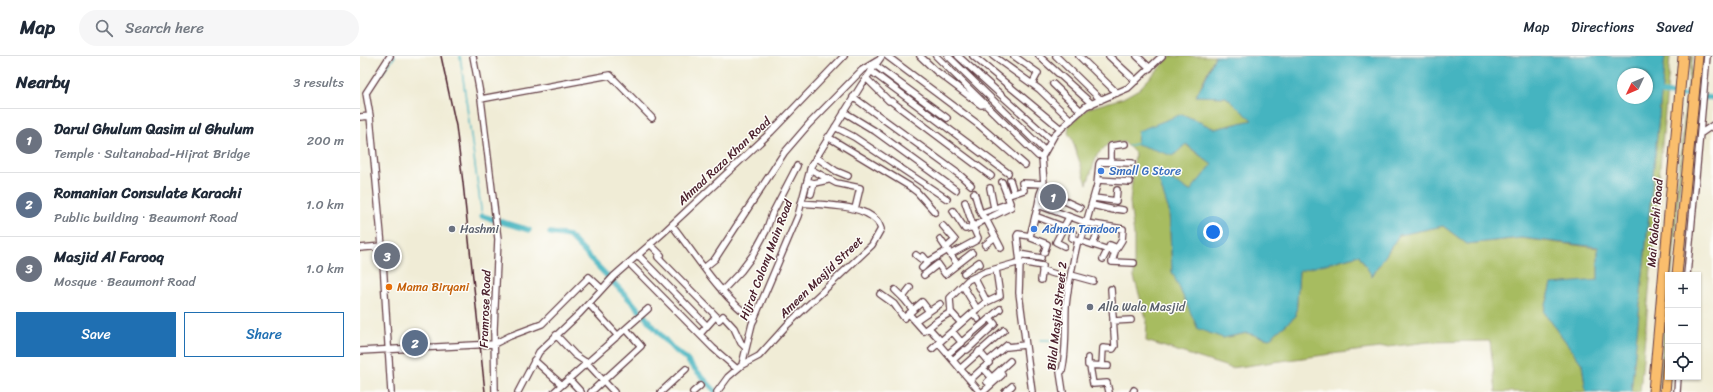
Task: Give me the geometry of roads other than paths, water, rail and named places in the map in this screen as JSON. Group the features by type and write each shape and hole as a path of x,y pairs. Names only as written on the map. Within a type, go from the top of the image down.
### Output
{"main road":[{"name":"Mai Kolachi Road","path":"1653,392 1682,56"},
{"path":"1677,272 1696,133 1698,56"},
{"path":"1665,392 1666,380"}],"street":[{"path":"390,56 366,93 370,116 382,246 391,392"},
{"path":"473,56 481,99 610,75 652,118"},
{"name":"Ahmad Raza Khan Road","path":"518,392 539,352 614,276 672,225 771,132 844,56"},
{"path":"887,56 979,125 1025,165"},
{"path":"920,56 936,71 981,106 983,103"},
{"path":"931,56 933,58 935,56 1040,158 1044,184 1047,188 1056,197 1080,208"},
{"path":"948,56 1045,152"},
{"path":"958,56 1051,140"},
{"path":"973,56 1060,129"},
{"path":"993,56 1039,89 1070,120"},
{"path":"1014,56 1038,73 1032,84"},
{"path":"1039,56 1092,104"},
{"path":"1056,56 1101,100"},
{"path":"1079,56 1117,93"},
{"path":"1109,56 1136,81"},
{"path":"1137,56 1150,68"},
{"path":"1040,158 1051,140 1070,120 1092,104 1128,88 1161,56"},
{"path":"1687,272 1696,133 1702,110 1707,56"},
{"path":"704,268 715,259 784,153 809,124 862,70 881,57"},
{"name":"Hijrat Colony Main Road","path":"742,365 754,320 798,216 810,169 853,97 881,57"},
{"path":"875,65 947,118"},
{"path":"1706,66 1713,70"},
{"path":"871,71 1008,173"},
{"path":"866,78 889,101 991,176"},
{"path":"1053,84 1081,111"},
{"path":"853,97 971,185"},
{"name":"Framrose Road","path":"481,99 498,240 494,344 495,392"},
{"path":"844,112 875,131 956,190"},
{"path":"360,117 370,116"},
{"path":"1696,133 1713,125"},
{"path":"834,127 854,137 947,199"},
{"path":"828,137 909,186 917,192 935,212"},
{"path":"1125,144 1112,146 1111,163 1132,163"},
{"path":"816,157 836,171 848,176"},
{"name":"Bilal Masjid Street 2","path":"1063,392 1060,372 1062,371 1065,359 1066,305 1071,275 1094,198 1100,162 1111,163"},
{"path":"722,291 741,271 752,255 766,231 772,214 797,166"},
{"path":"810,169 836,184 860,188 855,209"},
{"path":"807,181 814,183 828,180"},
{"path":"981,213 1010,202 1010,180"},
{"path":"1098,180 1130,182"},
{"path":"1002,182 1011,194"},
{"path":"811,194 814,183"},
{"path":"1011,194 1024,190 1022,183 1044,184"},
{"path":"1030,236 1040,194 1044,184"},
{"path":"990,188 994,208"},
{"path":"1094,198 1116,201 1117,190"},
{"path":"974,193 981,213 986,219 1001,248"},
{"name":"Ameen Masjid Street","path":"742,365 759,356 792,320 872,245 881,230 878,221 866,213 855,209 801,202"},
{"path":"922,268 928,262 948,251 977,240 978,238 972,227 965,202"},
{"path":"1092,205 1115,211 1116,209 1123,210"},
{"path":"1038,206 1087,223 1123,229 1122,240 1117,248 1110,245 1103,259"},
{"path":"953,211 965,230 1011,207"},
{"path":"1035,216 1064,227"},
{"path":"1064,246 1056,242 1069,217"},
{"path":"672,225 722,291 740,310 754,320"},
{"path":"943,226 955,240 948,251"},
{"path":"1073,233 1072,238 1115,252 1112,262 1134,263"},
{"path":"1019,254 1042,255 1047,244 1031,238 1030,236 1018,234 1019,254 1020,262 1019,293 1032,392"},
{"path":"1093,245 1096,236"},
{"path":"985,244 995,237"},
{"path":"940,239 956,265 971,279 987,302"},
{"path":"650,244 661,255 658,257 719,320 723,316 728,321 746,348"},
{"path":"360,248 382,246"},
{"path":"924,274 938,264 945,274 972,253"},
{"path":"638,255 707,326"},
{"path":"916,255 921,259 923,256 928,262"},
{"path":"964,273 979,262 980,264"},
{"path":"961,323 951,312 950,298 971,279 996,269 1020,262 1043,266 1041,280"},
{"path":"629,263 713,348 737,369"},
{"path":"932,349 975,311 987,302 1000,296 996,269"},
{"path":"1042,270 1055,274"},
{"path":"1071,275 1093,281"},
{"path":"360,351 494,344 510,336 542,324 589,277 602,289"},
{"path":"963,286 978,319"},
{"path":"903,297 910,288"},
{"path":"1090,366 1105,366 1103,348 1113,349 1115,346 1111,288"},
{"path":"895,290 903,297 915,321 924,331 951,312"},
{"path":"880,294 894,304 904,318 922,302 929,311"},
{"path":"588,304 618,336"},
{"path":"915,321 940,304"},
{"path":"554,392 648,309"},
{"path":"948,354 1000,309"},
{"path":"700,334 716,316"},
{"path":"953,360 964,350 967,350 995,324 990,318"},
{"path":"1113,321 1131,320"},
{"path":"929,328 960,369 982,392 1002,375 999,371"},
{"path":"591,392 641,346 626,329"},
{"path":"960,369 1004,330"},
{"path":"952,331 962,342"},
{"path":"556,335 575,355 587,363 614,392"},
{"path":"970,380 989,363 988,361 1007,346 1025,345"},
{"path":"979,351 988,361"},
{"path":"1088,358 1088,365 1090,366 1093,384 1107,383 1109,392"},
{"path":"534,360 562,385"},
{"path":"987,382 1010,361"},
{"path":"719,390 742,365"},
{"path":"983,368 992,378"},
{"path":"661,392 686,369"},
{"path":"569,379 581,392"},
{"path":"1677,392 1678,380"},
{"path":"693,392 700,386"},
{"path":"1005,392 1012,386"}],"water":[{"path":"1215,56 1665,56 1631,392 1586,392 1582,364 1544,312 1552,284 1598,280 1598,247 1521,238 1467,244 1443,226 1399,235 1372,276 1359,255 1299,271 1296,316 1269,339 1247,333 1223,338 1198,329 1172,272 1169,211 1156,172 1190,191 1212,165 1186,144 1173,156 1137,144 1138,131 1182,114 1215,129 1252,120 1226,97 1196,96"}],"waterway":[{"path":"381,75 395,56"},
{"path":"460,56 482,216"},
{"path":"1662,93 1713,98"},
{"path":"1129,146 1137,143"},
{"path":"482,216 529,230"},
{"path":"550,233 569,236 633,303 674,350 684,357 716,392"},
{"path":"1040,340 1050,340"}],"railway":[{"path":"441,56 456,126 485,392"}],"place":[{"name":"Small G Store","path":"1101,171"},
{"name":"Darul Ghulum Qasim ul Ghulum","path":"1053,197"},
{"name":"Hashmi","path":"452,229"},
{"name":"Adnan Tandoor","path":"1034,229"},
{"name":"Masjid Al Farooq","path":"387,256"},
{"name":"Mama Biryani","path":"389,287"},
{"name":"Alla Wala Masjid","path":"1090,307"},
{"name":"Romanian Consulate Karachi","path":"415,343"}]}
